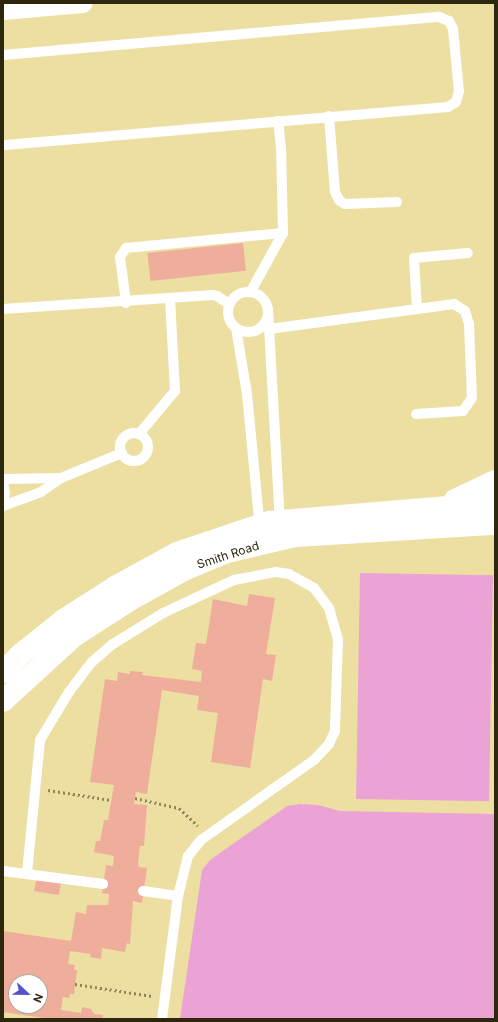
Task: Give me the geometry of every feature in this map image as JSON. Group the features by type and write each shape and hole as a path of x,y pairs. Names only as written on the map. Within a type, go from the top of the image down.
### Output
{"main road":[{"path":"413,509 458,499 495,481"},
{"name":"Smith Road","path":"3,700 58,637 115,588 177,553 271,532 413,509 495,503"},
{"name":"Smith Road","path":"271,532 296,536 495,524"},
{"name":"Smith Road","path":"3,672 58,637"}],"street":[{"path":"3,10 83,3"}],"lane":[{"path":"3,55 439,17 449,21 453,29 459,91 456,102 448,107 3,145"},
{"path":"329,116 334,192 339,200 345,204 397,202"},
{"path":"251,291 283,232 281,148 278,121"},
{"path":"126,303 120,257 126,248 283,232"},
{"path":"417,309 414,258 468,253"},
{"path":"268,309 266,322 255,331 242,331 236,328 228,318 229,304 238,294 251,291 263,297 268,309 271,532"},
{"path":"3,309 126,303 217,296 229,304"},
{"path":"139,434 176,391 170,299"},
{"path":"268,329 454,304 465,312 469,324 472,398 463,411 416,414"},
{"path":"236,328 271,532"},
{"path":"132,433 139,434 148,444 144,456 132,460 122,453 121,444 125,437 132,433"},
{"path":"3,505 41,492 61,478 122,453"},
{"path":"3,505 6,493 3,480 61,478"},
{"path":"27,873 40,740 68,692 101,653 163,613 234,580 264,572 288,574 304,581 321,595 329,608 338,639 335,731 329,744 314,760 207,836 188,856 178,896 162,1019"},
{"path":"6,869 103,884"},
{"path":"143,891 178,896"}],"path":[{"path":"36,788 112,800"},
{"path":"135,798 179,808 207,836"},
{"path":"75,984 165,998"}],"shaded area":[{"path":"360,573 493,575 489,801 356,799"},
{"path":"300,804 318,805 340,811 495,814 495,1019 180,1019 202,870 210,860 287,806"}],"building":[{"path":"243,243 246,271 150,281 148,253"},
{"path":"249,594 275,598 266,654 276,655 272,681 263,679 250,768 211,762 218,713 197,710 199,696 162,690 147,794 136,792 134,804 147,805 144,846 140,846 138,864 139,867 147,868 142,903 133,901 130,944 127,943 125,952 102,948 101,959 90,957 91,954 70,951 68,964 75,965 74,970 77,970 74,994 70,994 69,998 63,997 61,1010 81,1013 82,1007 91,1009 94,1014 103,1015 102,1019 50,1019 16,1014 48,1014 48,974 8,974 8,1013 3,1012 3,931 71,941 76,912 86,914 87,905 108,905 109,894 102,893 106,865 113,866 114,856 94,852 96,841 100,841 104,820 108,820 114,785 90,782 105,679 117,681 118,672 130,674 130,671 143,672 142,675 201,682 202,671 192,669 196,643 206,644 213,599 247,606"},
{"path":"37,877 61,883 59,895 34,891"}]}
